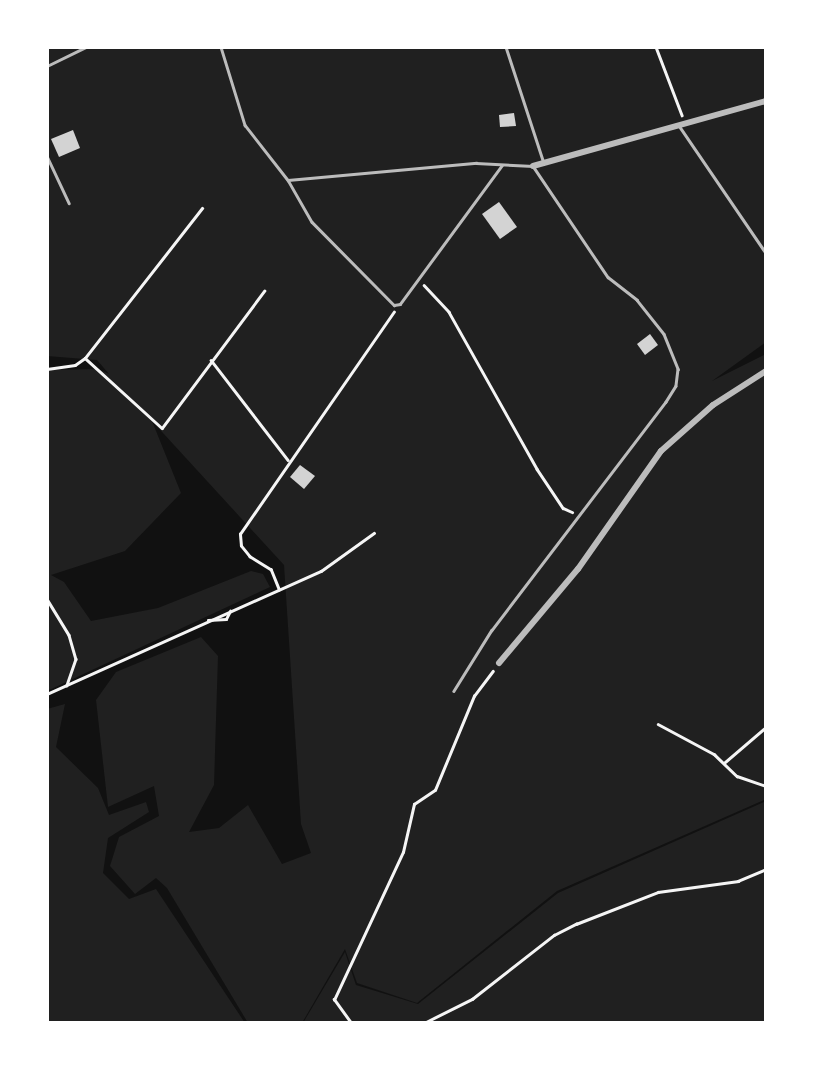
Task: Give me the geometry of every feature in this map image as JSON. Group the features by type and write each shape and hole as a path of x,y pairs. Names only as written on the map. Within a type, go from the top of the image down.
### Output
{"street":[{"path":"533,166 766,102"},
{"path":"499,663 578,569 661,451 713,405 766,371"}],"lane":[{"path":"47,66 86,47"},
{"path":"221,47 245,125 288,180 312,222 388,301 400,304 503,165"},
{"path":"506,47 544,163"},
{"path":"683,126 766,253"},
{"path":"47,156 69,203"},
{"path":"288,180 464,164 533,166 608,276 637,300 664,334 678,369 676,386 666,401 492,630 454,691"}],"path":[{"path":"656,47 683,126"},
{"path":"47,369 75,365 86,358 202,208"},
{"path":"418,279 449,312 537,469 563,508 578,516"},
{"path":"86,358 162,428 264,290"},
{"path":"279,590 271,570 250,558 241,545 240,534 400,304"},
{"path":"211,360 289,461"},
{"path":"47,694 321,571 374,533"},
{"path":"47,599 69,635 76,659 67,685"},
{"path":"351,1023 334,1000 403,852 414,804 435,790 474,696 499,663"},
{"path":"658,724 714,754 737,776 766,786"},
{"path":"724,763 766,727"},
{"path":"424,1023 472,999 554,935 576,924 659,892 738,881 766,869"}],"shaded area":[{"path":"47,47 766,47 766,342 712,381 766,354 766,799 557,891 417,1003 357,983 345,949 302,1023 248,1023 167,888 156,878 135,894 110,866 119,837 159,816 154,786 108,807 96,700 116,672 201,637 218,656 214,785 189,832 219,828 248,805 282,864 311,853 301,824 284,565 152,421 181,493 125,551 51,575 64,582 91,621 158,608 251,571 263,574 270,587 47,691 47,370 98,369 109,374 97,360 47,356"},
{"path":"65,704 56,747 98,788 109,815 146,802 149,812 108,838 103,873 129,899 156,889 245,1023 47,1023 47,709"},
{"path":"766,801 766,1023 303,1023 345,952 356,985 418,1004 558,893"}],"building":[{"path":"514,113 516,126 500,127 499,115"},
{"path":"73,130 80,148 59,157 51,139"},
{"path":"499,202 517,227 500,239 482,214"},
{"path":"650,334 658,345 645,355 637,344"},
{"path":"300,465 315,476 304,489 290,477"}]}
